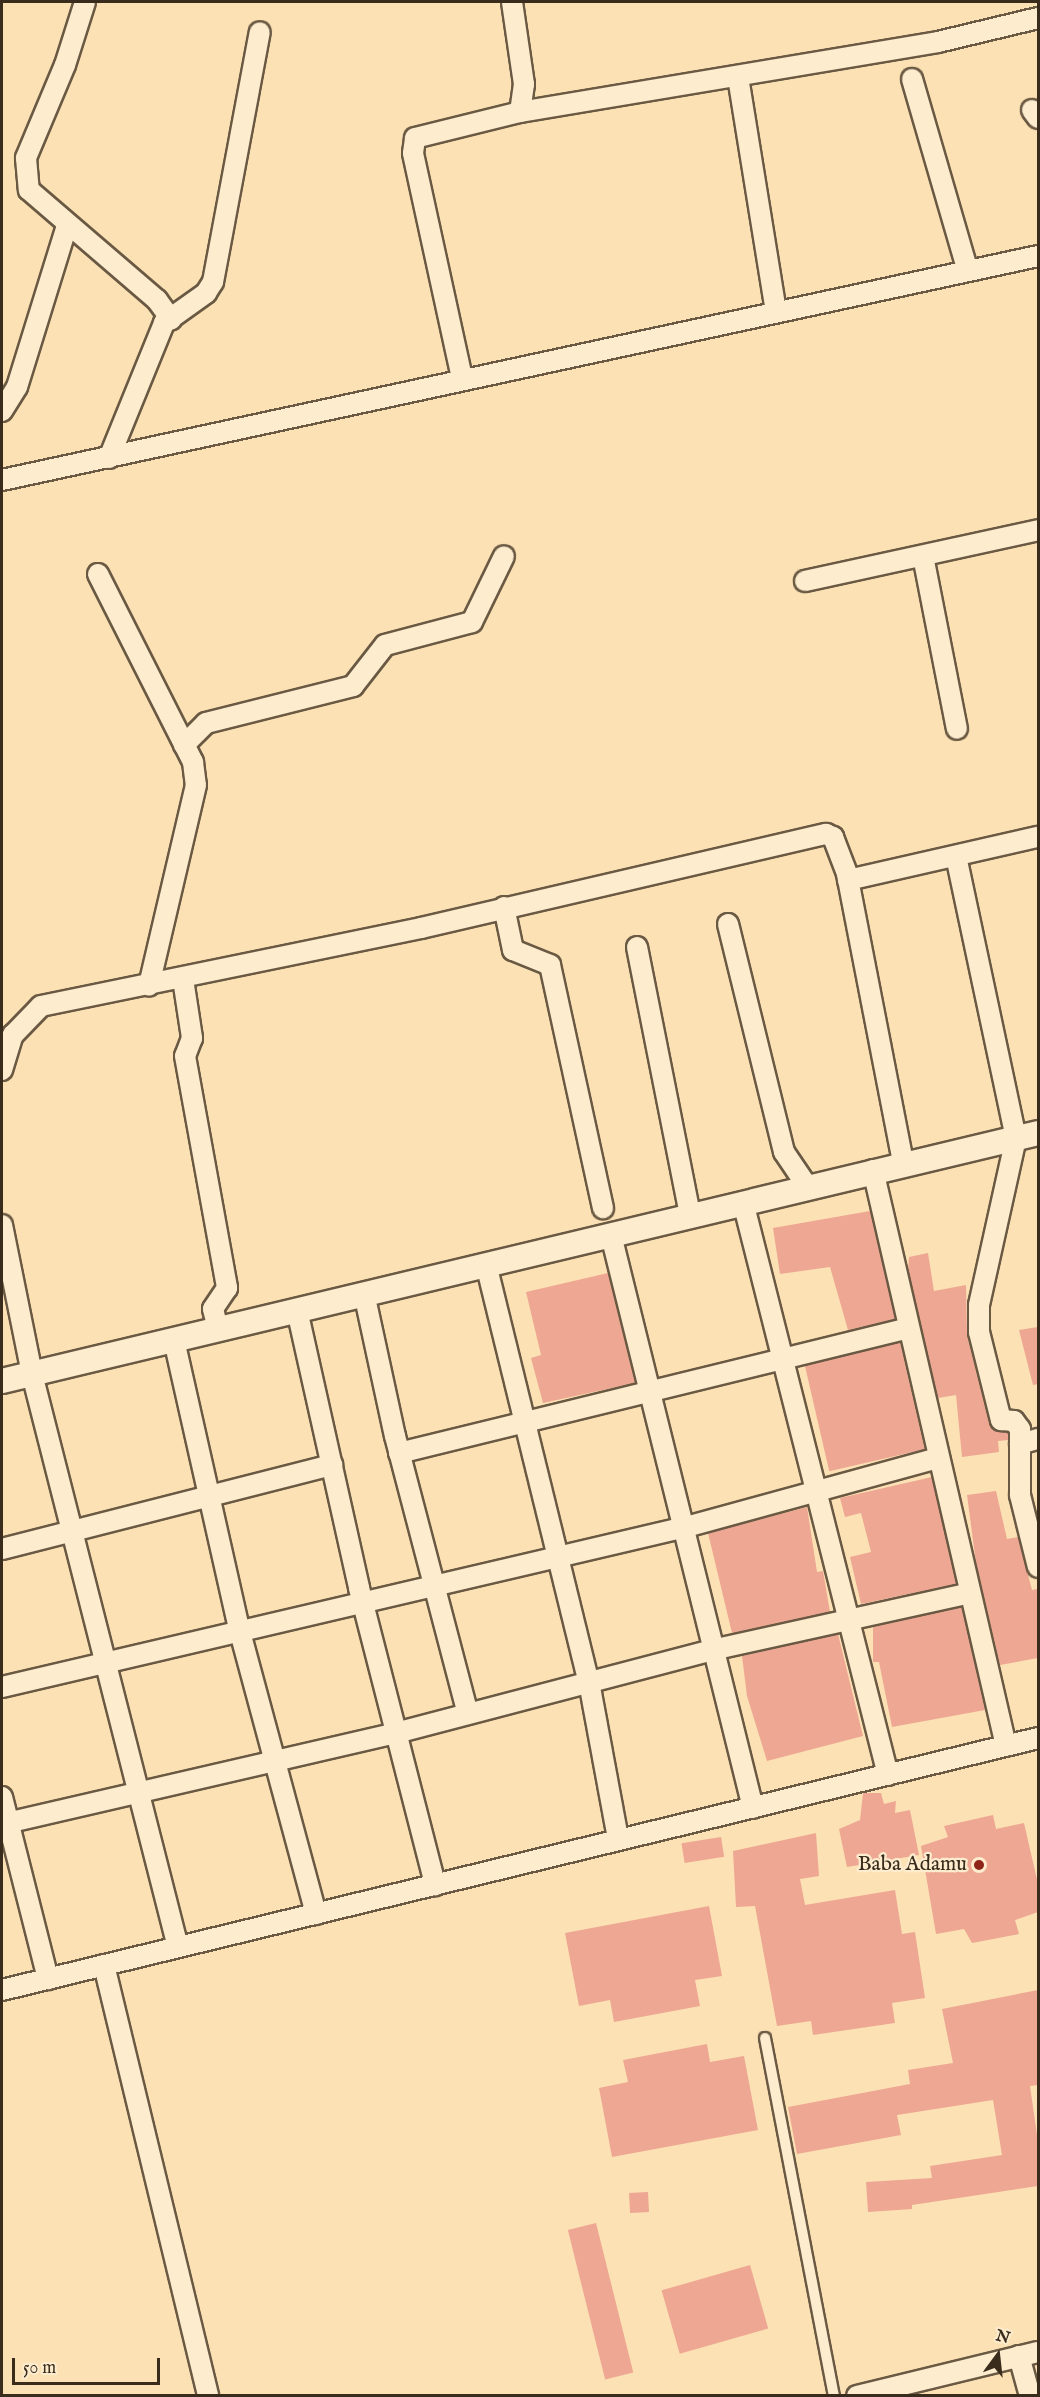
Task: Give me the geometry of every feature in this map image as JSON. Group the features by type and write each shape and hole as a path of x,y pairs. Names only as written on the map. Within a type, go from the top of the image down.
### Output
{"street":[{"path":"84,2 65,65 26,158 29,190 67,225 158,300 171,319"},
{"path":"512,2 524,84 520,112"},
{"path":"462,378 413,153 415,138 554,105 738,77 938,42 1038,18"},
{"path":"109,458 164,323 206,294 213,282 260,32"},
{"path":"738,77 776,311"},
{"path":"912,79 967,268"},
{"path":"524,84 554,105"},
{"path":"2,411 21,376 67,225"},
{"path":"2,480 967,268 1038,256"},
{"path":"806,581 1038,530"},
{"path":"184,745 206,723 353,686 385,645 472,622 504,556"},
{"path":"923,556 957,729"},
{"path":"98,574 193,762 195,806 149,986"},
{"path":"2,1070 13,1035 41,1006 183,979 826,834 833,837 848,880 903,1163"},
{"path":"848,880 1038,837"},
{"path":"956,856 1027,1135 979,1305 978,1332 1001,1419 1014,1421 1029,1442 1020,1495 1038,1567"},
{"path":"504,907 513,950 550,965 603,1208"},
{"path":"728,924 784,1152 806,1185"},
{"path":"637,947 690,1215"},
{"path":"183,979 192,1038 185,1056 227,1288 213,1309 218,1329"},
{"path":"2,1381 611,1235 806,1185 1027,1135"},
{"path":"873,1170 1006,1746"},
{"path":"743,1202 819,1490 888,1775"},
{"path":"2,1225 32,1374 178,1947"},
{"path":"611,1235 686,1527 753,1808"},
{"path":"486,1264 589,1683 618,1839"},
{"path":"364,1293 399,1453 468,1714"},
{"path":"297,1310 362,1600 435,1885"},
{"path":"399,1453 524,1419 784,1362 909,1328"},
{"path":"174,1340 240,1632 316,1914"},
{"path":"2,1687 240,1632 362,1600 686,1527 939,1458"},
{"path":"2,1549 332,1465"},
{"path":"5,1823 396,1732 716,1649 970,1593"},
{"path":"2,1990 1038,1738"},
{"path":"2,1797 5,1823 48,1979"},
{"path":"104,1965 208,2396"},
{"path":"857,2396 891,2391 1029,2354 1030,2396"}],"lane":[{"path":"765,2038 834,2396"}],"building":[{"path":"870,1211 895,1319 848,1330 830,1267 780,1274 773,1228"},
{"path":"928,1253 934,1291 966,1285 967,1335 989,1423 994,1430 1008,1433 1008,1440 998,1441 999,1452 962,1457 956,1395 938,1398 908,1270 909,1257"},
{"path":"608,1273 635,1383 543,1403 531,1358 541,1355 526,1292"},
{"path":"1038,1327 1038,1384 1033,1385 1019,1330"},
{"path":"900,1342 925,1449 829,1471 805,1364"},
{"path":"932,1477 956,1584 861,1604 850,1557 871,1552 861,1513 845,1517 840,1498"},
{"path":"996,1491 1007,1539 1018,1537 1032,1590 1037,1589 1038,1599 1038,1658 1000,1665 976,1563 967,1495"},
{"path":"807,1507 817,1572 823,1571 830,1612 732,1633 708,1533"},
{"path":"962,1607 985,1710 892,1727 879,1662 873,1662 873,1627"},
{"path":"838,1634 863,1736 767,1761 747,1696 742,1656"},
{"path":"863,1793 881,1793 884,1804 896,1801 895,1813 910,1810 919,1855 847,1867 839,1829 860,1820"},
{"name":"Baba Adamu","path":"993,1815 996,1829 1024,1823 1038,1884 1038,1912 1015,1920 1019,1934 972,1943 964,1929 936,1934 921,1846 948,1837 944,1826"},
{"path":"816,1833 819,1876 800,1879 805,1905 895,1890 902,1934 915,1932 925,1998 892,2003 895,2023 813,2035 811,2021 777,2026 755,1906 736,1907 733,1851"},
{"path":"721,1837 724,1857 685,1863 681,1843"},
{"path":"709,1906 722,1976 695,1980 700,2006 614,2022 610,2000 579,2006 565,1933"},
{"path":"1038,1990 1038,2085 1030,2086 1038,2142 1038,2186 912,2205 912,2209 868,2212 866,2182 932,2178 930,2166 1002,2155 993,2100 897,2115 901,2135 797,2154 788,2107 910,2084 908,2070 953,2063 942,2009"},
{"path":"707,2044 710,2062 744,2056 758,2130 612,2157 599,2088 628,2082 623,2060"},
{"path":"648,2192 649,2212 630,2213 629,2193"},
{"path":"596,2223 633,2372 605,2379 568,2230"},
{"path":"750,2265 768,2328 680,2354 662,2290"}],"place":[{"name":"Baba Adamu","path":"979,1865"}]}
